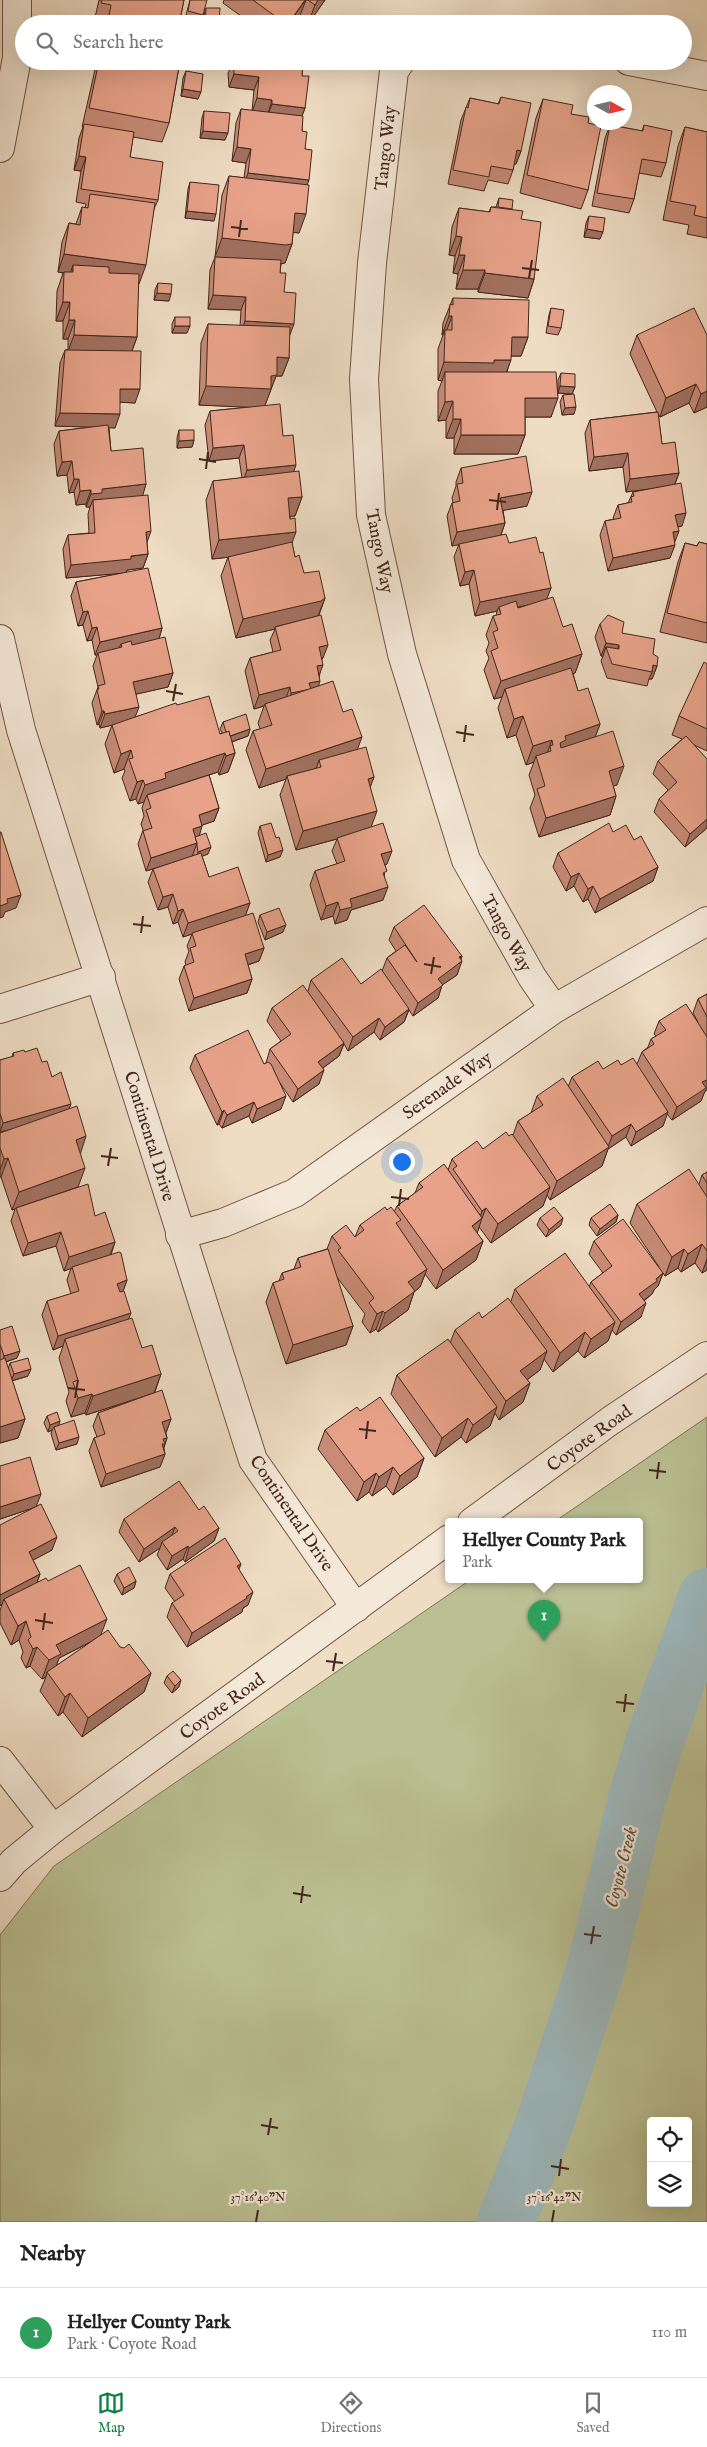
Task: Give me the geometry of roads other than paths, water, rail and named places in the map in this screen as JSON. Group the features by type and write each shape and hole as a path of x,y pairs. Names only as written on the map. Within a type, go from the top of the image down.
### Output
{"street":[{"path":"17,0 17,15"},
{"path":"0,148 15,69"},
{"name":"Tango Way","path":"395,70 392,80 372,263 365,369 371,515 402,654 466,860 532,977 554,1009"},
{"path":"676,70 707,76"},
{"name":"Continental Drive","path":"0,638 21,730 253,1460 356,1608"},
{"name":"Serenade Way","path":"180,1235 223,1223 295,1193 554,1009 707,921"},
{"path":"0,1009 101,977"},
{"name":"Coyote Road","path":"477,1518 610,1421 707,1356"},
{"name":"Coyote Road","path":"0,1877 14,1861 53,1829 445,1543"},
{"path":"0,1761 53,1829"}],"waterway":[{"name":"Coyote Creek","path":"506,2222 544,2125 596,1967 637,1799 655,1740 707,1597"}],"place":[{"name":"Hellyer County Park","path":"544,1641"}]}
